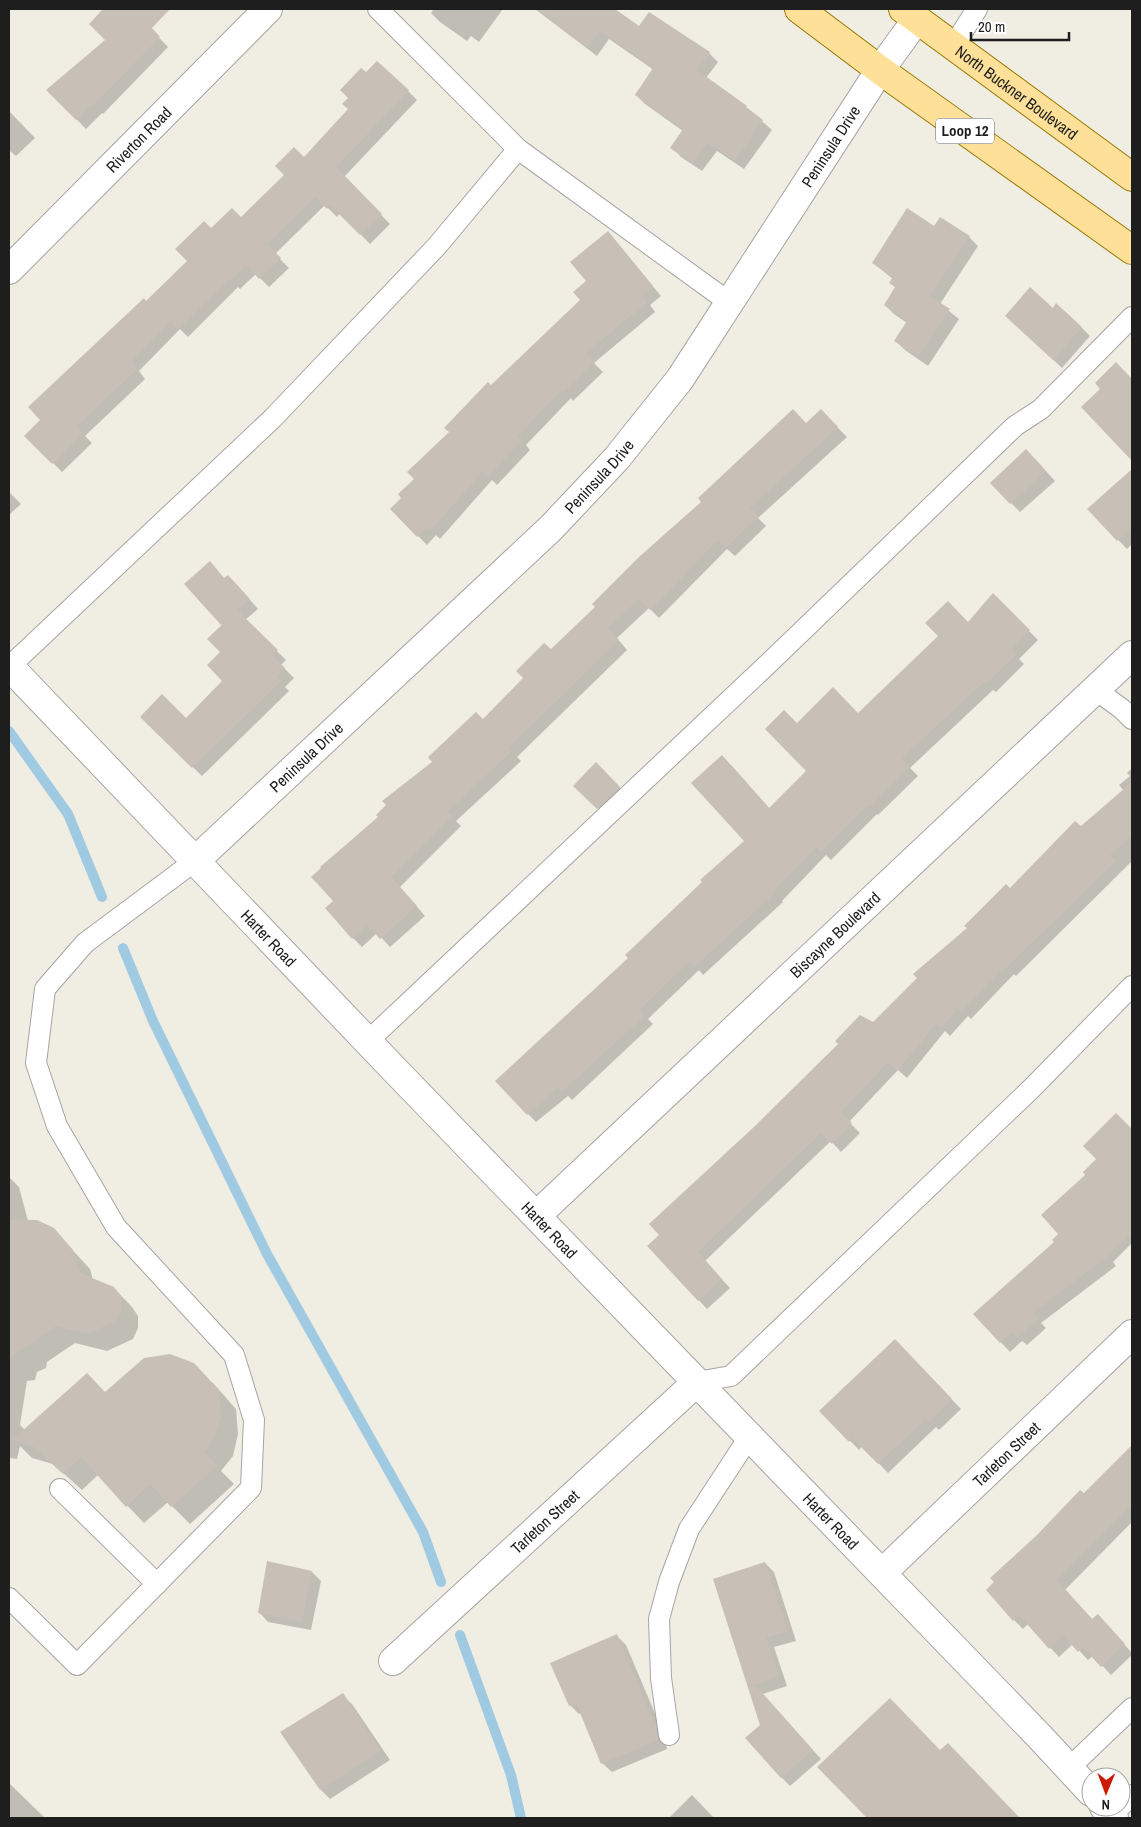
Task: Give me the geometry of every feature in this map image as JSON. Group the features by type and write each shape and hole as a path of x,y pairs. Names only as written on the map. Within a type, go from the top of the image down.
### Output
{"main road":[{"name":"Loop 12","path":"799,9 880,70 1132,250"},
{"name":"North Buckner Boulevard","path":"910,14 1132,176"}],"street":[{"name":"Riverton Road","path":"9,270 268,9"},
{"name":"Peninsula Drive","path":"195,861 551,528 611,465 680,379 880,70 910,14"},
{"name":"Biscayne Boulevard","path":"537,1215 1132,655"},
{"name":"Harter Road","path":"9,666 1081,1781"},
{"name":"Tarleton Street","path":"882,1573 1132,1334"},
{"name":"Tarleton Street","path":"393,1661 697,1382"}],"lane":[{"path":"378,9 518,149 730,303"},
{"path":"954,45 977,9"},
{"path":"9,666 273,418 437,246 518,149"},
{"path":"368,1041 777,656 1015,426 1041,409 1132,317"},
{"path":"1096,690 1122,709 1132,720"},
{"path":"9,1598 77,1665 252,1488 254,1420 234,1354 116,1227 57,1126 36,1063 45,989 85,942 195,861"},
{"path":"697,1382 731,1376 1032,1088 1132,986"},
{"path":"669,1735 662,1678 659,1620 669,1582 689,1530 749,1437"},
{"path":"60,1489 157,1584"},
{"path":"1069,1768 1132,1708"}],"building":[{"path":"103,9 170,9 152,28 160,37 93,106 76,120 46,90 105,40 89,24"},
{"path":"536,9 615,9 639,26 649,12 710,52 697,70 763,120 735,161 707,143 692,163 670,148 683,129 635,95 653,68 600,31 587,48"},
{"path":"377,61 409,90 336,167 382,214 360,235 330,205 327,209 315,197 267,244 281,258 259,279 246,265 178,329 171,321 131,362 137,369 77,426 83,433 52,464 24,436 40,420 28,407 144,298 146,301 187,261 175,249 204,221 211,228 232,208 241,217 284,175 275,166 294,147 304,157 348,109 342,104 348,98 340,90 361,68 366,72"},
{"path":"907,208 934,226 940,217 970,236 930,296 950,309 918,357 894,341 907,321 884,305 895,287 889,283 893,277 872,263"},
{"path":"608,231 653,286 642,296 647,302 586,353 595,362 563,392 561,390 518,436 522,440 487,477 482,472 430,531 427,527 417,537 390,509 401,498 398,494 414,479 407,472 449,432 444,428 488,382 491,385 580,300 573,292 586,281 570,262"},
{"path":"1030,287 1053,308 1056,303 1082,327 1053,360 1005,316"},
{"path":"1116,362 1132,379 1132,461 1081,407 1100,389 1095,383"},
{"path":"793,409 806,423 821,409 838,427 750,508 758,517 725,548 718,540 650,610 639,599 608,628 619,640 509,747 512,751 448,811 453,816 391,877 417,906 380,939 367,925 352,939 325,908 333,901 311,877 378,817 376,815 386,805 382,801 432,762 428,757 476,712 483,719 523,678 516,671 544,643 551,649 595,607 592,604 639,557 701,502 698,498"},
{"path":"1026,449 1046,471 1010,504 990,483"},
{"path":"1132,469 1132,527 1117,541 1087,509"},
{"path":"210,561 224,578 228,575 250,599 237,610 278,650 272,655 285,668 277,677 281,681 192,768 140,717 162,694 186,718 222,681 207,665 220,652 207,639 230,617 221,625 184,584"},
{"path":"993,593 1030,630 1011,649 1016,655 902,758 910,767 821,852 816,847 774,891 775,893 694,967 689,962 640,1009 645,1015 562,1092 558,1088 527,1115 495,1081 628,958 625,955 702,882 700,880 744,841 691,783 722,755 769,808 806,771 765,729 784,710 797,723 833,687 858,713 938,636 925,623 948,601 968,622"},
{"path":"596,762 620,787 597,809 573,786"},
{"path":"1132,782 1132,836 1110,855 1116,861 1006,968 1004,967 961,1011 958,1008 941,1029 936,1024 897,1071 888,1062 841,1112 852,1123 832,1144 821,1133 698,1252 722,1279 698,1301 647,1246 659,1235 649,1224 755,1126 838,1044 835,1041 860,1015 873,1022 917,978 913,974 967,928 964,926 1006,884 1010,888 1075,821 1081,826"},
{"path":"1116,1113 1132,1129 1132,1233 1103,1260 1033,1313 1038,1319 1017,1337 1013,1332 1000,1343 973,1314 1054,1242 1052,1240 1058,1234 1041,1215 1085,1175 1083,1172 1096,1159 1083,1146"},
{"path":"9,1220 37,1220 54,1228 73,1250 80,1273 114,1287 121,1297 121,1310 115,1321 88,1334 56,1326 9,1358"},
{"path":"895,1339 952,1399 929,1422 926,1419 878,1464 852,1438 849,1442 819,1411"},
{"path":"170,1354 194,1363 219,1390 221,1416 215,1438 204,1452 217,1466 171,1507 150,1484 126,1507 81,1457 63,1474 34,1447 12,1440 87,1373 105,1392 144,1358"},
{"path":"1132,1445 1132,1504 1057,1580 1092,1619 1098,1614 1125,1644 1101,1667 1083,1647 1078,1652 1063,1635 1049,1649 1019,1615 1013,1621 986,1590 994,1582 990,1578 1036,1536 1080,1490 1084,1493"},
{"path":"267,1561 312,1571 302,1622 258,1613"},
{"path":"765,1562 788,1631 766,1638 779,1677 755,1685 813,1750 781,1778 745,1738 760,1725 713,1579"},
{"path":"617,1634 656,1727 658,1740 601,1764 576,1703 569,1706 550,1663"},
{"path":"343,1693 381,1751 320,1790 280,1732"},
{"path":"890,1698 940,1750 948,1743 1020,1818 867,1818 817,1767"}],"waterway":[{"path":"9,731 68,814 102,897"},
{"path":"123,948 153,1021 267,1254 423,1532 441,1582"},
{"path":"460,1635 511,1775 521,1818"}]}
